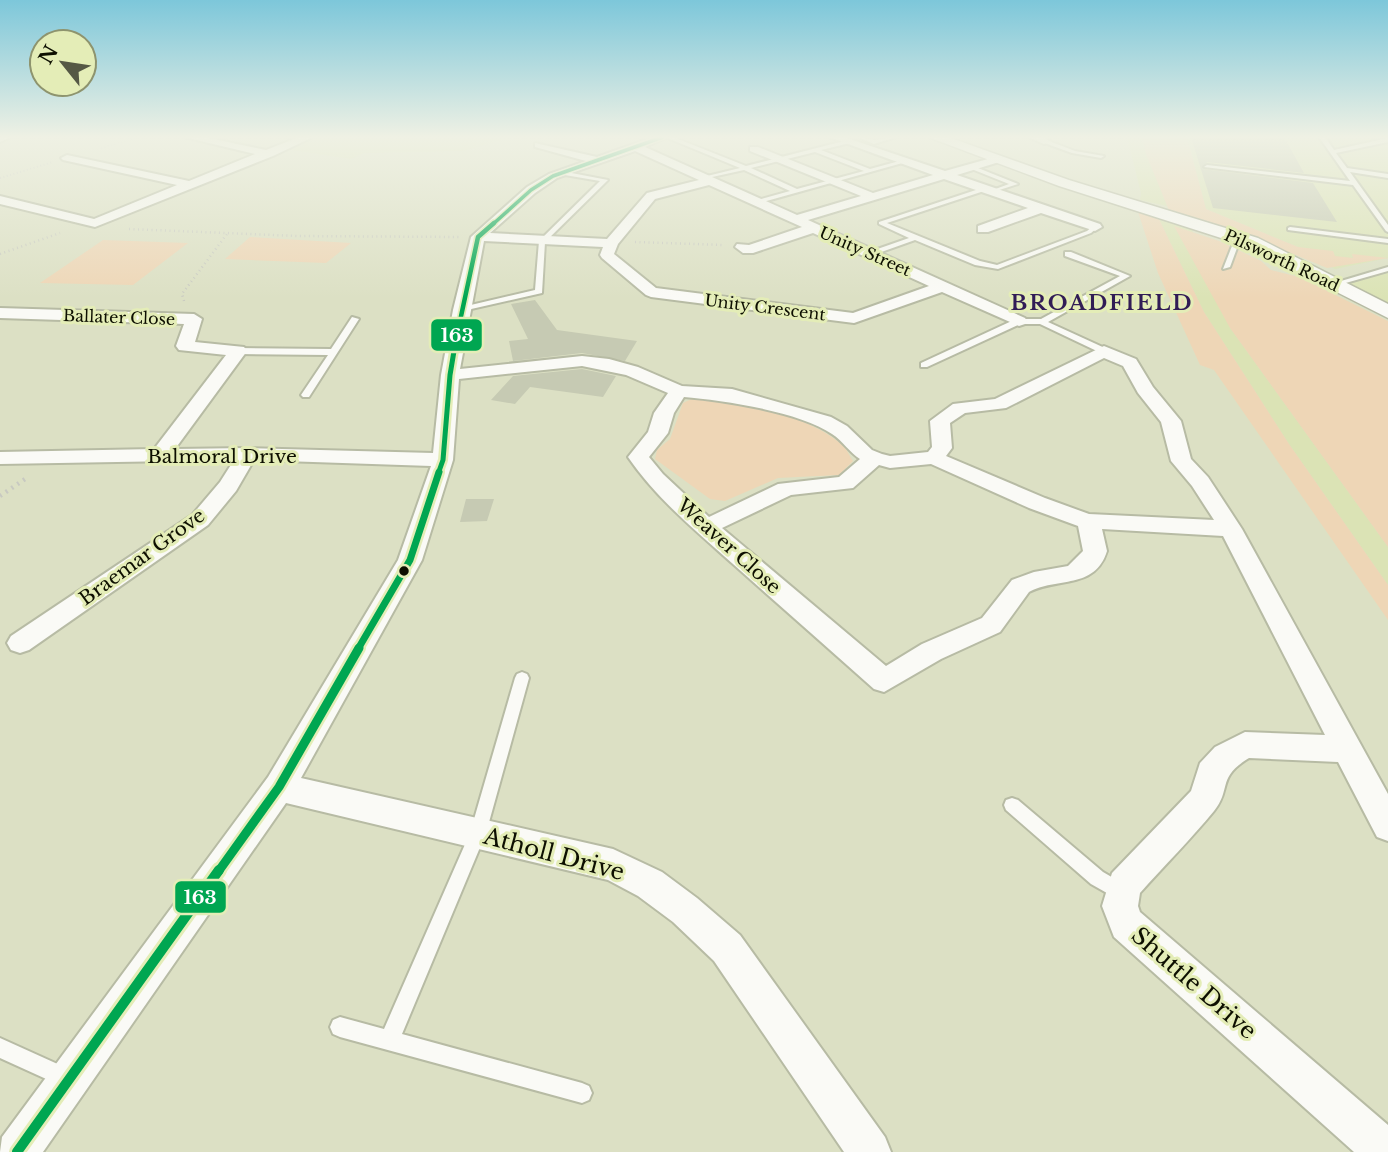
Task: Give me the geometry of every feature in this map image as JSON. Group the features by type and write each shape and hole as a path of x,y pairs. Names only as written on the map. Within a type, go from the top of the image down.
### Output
{"street":[{"path":"0,200 96,223 177,191"},
{"path":"17,1152 279,787 410,560 443,460 450,375 461,310 478,237 530,191"},
{"path":"478,237 612,242 652,197 672,191"},
{"name":"Unity Street","path":"731,191 1018,321"},
{"path":"857,191 873,197"},
{"path":"796,220 893,191"},
{"path":"989,191 1095,227"},
{"name":"Pilsworth Road","path":"1091,191 1252,242 1388,312"},
{"path":"983,229 1041,208"},
{"path":"742,247 748,250 814,228"},
{"name":"Unity Crescent","path":"612,242 607,255 651,292 854,318 943,286"},
{"name":"Ballater Close","path":"0,313 194,319 185,345 238,351"},
{"path":"160,455 238,351"},
{"path":"934,457 942,448 940,421 960,408 999,404 1104,351 1130,363 1145,389 1171,421 1181,461 1200,482 1231,529 1388,826"},
{"path":"450,375 582,360 632,371 679,391 732,395 824,421 841,430 865,454 874,458 890,462 934,457 1037,503 1087,521 1231,529"},
{"name":"Weaver Close","path":"679,391 664,413 658,433 638,457 655,479 706,527 884,681 939,647 978,633 995,622 1006,608 1012,593 1026,583 1077,573 1093,560 1096,545 1087,521"},
{"name":"Balmoral Drive","path":"0,458 248,454 443,460"},
{"name":"Braemar Grove","path":"20,643 200,520 228,486 248,454"},
{"path":"706,527 786,489 845,483 874,458"},
{"path":"1122,893 1124,885 1205,798 1212,774 1226,756 1245,745 1349,749"},
{"name":"Atholl Drive","path":"279,787 613,865 650,884 685,910 727,948 870,1152"},
{"name":"Shuttle Drive","path":"1122,893 1120,906 1127,924 1386,1152"}],"lane":[{"path":"461,310 539,292 542,241 594,191"},
{"path":"756,202 796,191"},
{"path":"989,191 881,223 978,263 998,267 1089,232 1095,227"},
{"path":"1360,191 1388,230"},
{"path":"1290,229 1388,241"},
{"path":"870,253 915,238"},
{"path":"1226,267 1228,255 1234,247 1252,242"},
{"path":"1042,323 1126,276 1068,254"},
{"path":"1335,284 1388,269"},
{"path":"306,395 355,319"},
{"path":"924,365 1018,321 1042,323 1104,351"},
{"path":"238,351 332,352"},
{"path":"389,1041 478,833 522,678"},
{"path":"1012,805 1097,878 1122,893"},
{"path":"340,1027 582,1093"},
{"path":"0,1048 69,1080"}],"path":[{"path":"0,254 96,223 102,228 227,233 478,237"},
{"path":"181,318 187,312 182,295 227,233"},
{"path":"612,242 742,247"}],"shaded area":[{"path":"1140,191 1161,191 1167,206 1140,200"},
{"path":"1161,191 1201,191 1206,209 1298,247 1333,251 1335,256 1353,258 1352,254 1388,258 1327,268 1250,236 1170,213"},
{"path":"1201,191 1388,191 1388,258 1335,269 1298,247 1206,209"},
{"path":"1138,212 1158,217 1204,312 1289,444 1388,585 1388,620 1214,370 1200,365 1158,273"},
{"path":"1158,217 1192,230 1230,328 1388,547 1388,585 1289,444 1204,312"},
{"path":"1174,226 1219,241 1261,261 1271,270 1299,277 1388,321 1388,547 1230,328"},
{"path":"250,237 351,243 326,263 225,259"},
{"path":"103,240 188,243 133,285 40,283"},
{"path":"1388,272 1388,306 1345,285"},
{"path":"696,397 752,405 791,417 826,433 846,449 853,461 839,475 778,478 725,501 710,499 655,459 657,450 670,439 683,403"}],"building":[{"path":"1208,191 1318,191 1337,222 1213,208"},
{"path":"535,300 557,330 637,341 625,361 582,353 513,361 509,341 528,339 511,304"},
{"path":"582,369 616,376 603,397 530,387 515,404 491,400 513,376"},
{"path":"466,499 494,499 487,521 460,522"}],"transit line":[{"name":"163","path":"17,1152 279,787 410,560 443,460 450,375 461,310 478,237 530,191"}],"district":[{"name":"BROADFIELD","path":"1102,303"}]}
